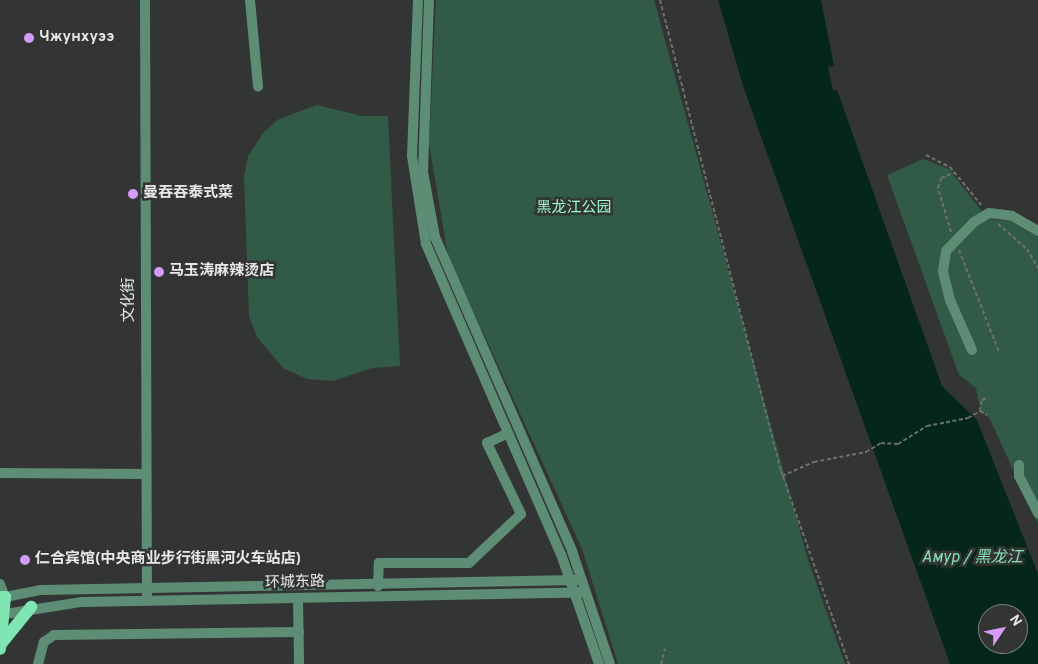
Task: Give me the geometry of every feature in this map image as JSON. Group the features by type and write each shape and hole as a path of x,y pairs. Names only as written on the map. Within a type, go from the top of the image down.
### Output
{"main road":[{"path":"1,647 3,597"},
{"path":"1,647 31,607"}],"street":[{"name":"文化街","path":"145,0 145,474 147,595"},
{"path":"250,0 258,87"},
{"path":"418,0 412,156 416,203 438,275 508,433 577,580 587,591 610,664"},
{"path":"429,0 423,163 435,237 577,580 576,593 599,664"},
{"path":"972,350 958,322 943,271 942,257 955,240 989,214 1012,216 1038,231"},
{"path":"378,586 379,563 469,563 521,514 487,443 508,433"},
{"path":"1019,465 1019,476 1038,513"},
{"path":"0,473 145,474"},
{"name":"环城东路","path":"3,614 31,607 147,595 577,580"},
{"path":"0,584 3,597"},
{"name":"环城东路","path":"3,597 41,590 147,595 298,598 576,593 587,591"},
{"path":"298,598 299,664"},
{"path":"38,664 44,642 54,635 299,632"}],"path":[{"path":"660,0 782,476 849,664"},
{"path":"926,155 955,172 1005,233 1027,248 1038,268"},
{"path":"955,172 940,178 938,188 955,240 999,352"},
{"path":"782,476 814,462 866,452 881,443 898,444 927,426 968,418 980,411 982,400 988,397"},
{"path":"980,411 987,415"},
{"path":"661,664 665,649"}],"green space":[{"name":"黑龙江公园","path":"436,0 654,0 808,560 845,664 618,664 582,549 448,256 429,143"},
{"path":"317,105 362,116 388,116 400,366 372,368 333,381 307,379 283,368 257,337 249,316 244,177 248,156 263,133 279,119"},
{"path":"923,159 949,169 988,219 1010,221 1038,237 1038,524 989,417 981,413 976,388 959,375 887,175"}],"water":[{"name":"Амур / 黑龙江","path":"718,0 821,0 834,66 828,67 833,90 837,90 942,386 977,420 1038,574 1038,664 950,664 744,89"}],"place":[{"name":"Чжунхуээ","path":"29,38"},
{"name":"曼吞吞泰式菜","path":"133,194"},
{"name":"马玉涛麻辣烫店","path":"159,272"},
{"name":"仁合宾馆(中央商业步行街黑河火车站店)","path":"25,560"}]}
